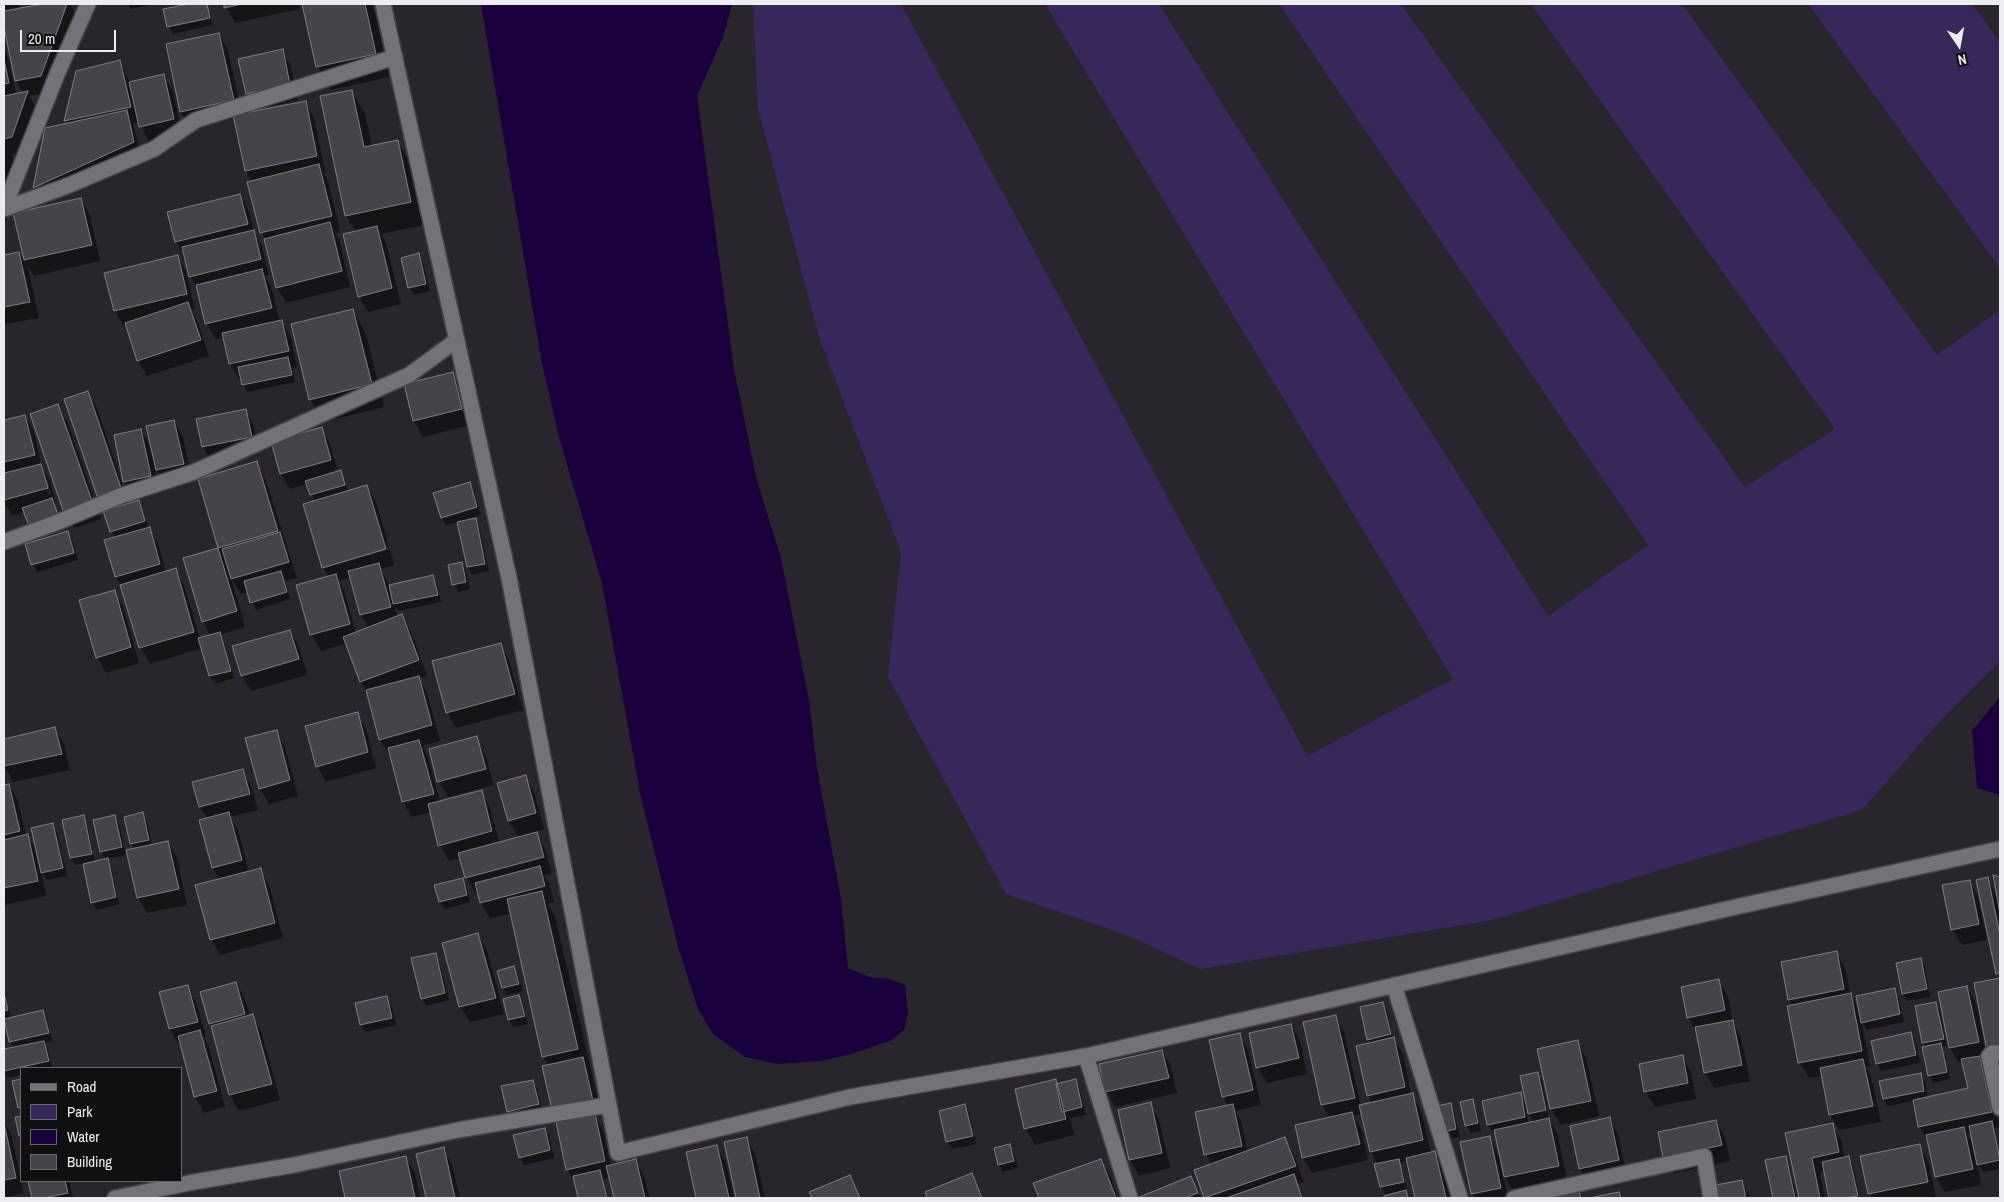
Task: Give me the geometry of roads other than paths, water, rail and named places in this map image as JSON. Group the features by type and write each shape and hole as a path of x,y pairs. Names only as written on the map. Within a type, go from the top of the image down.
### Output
{"street":[{"path":"4,208 58,72 88,4"},
{"path":"383,4 509,578 618,1153 850,1097 1086,1056 1740,906 2000,849"},
{"path":"4,208 67,186 154,149 196,120 395,57"},
{"path":"4,542 120,496 203,468 409,374 457,340"},
{"path":"1394,985 1460,1198"},
{"path":"2000,1053 1989,1056 2000,1108"},
{"path":"1086,1056 1130,1198"},
{"path":"114,1198 294,1165 458,1130 608,1105"},
{"path":"1514,1198 1704,1156 1711,1198"}],"water":[{"path":"481,4 732,4 723,37 697,96 734,369 757,481 781,558 809,701 817,768 841,899 848,968 872,978 886,978 905,985 908,1014 904,1030 890,1041 822,1061 777,1064 745,1057 713,1034 698,1009 679,950 640,793 602,583 560,441 542,364"},
{"path":"2000,697 2000,795 1977,788 1972,731"}]}
